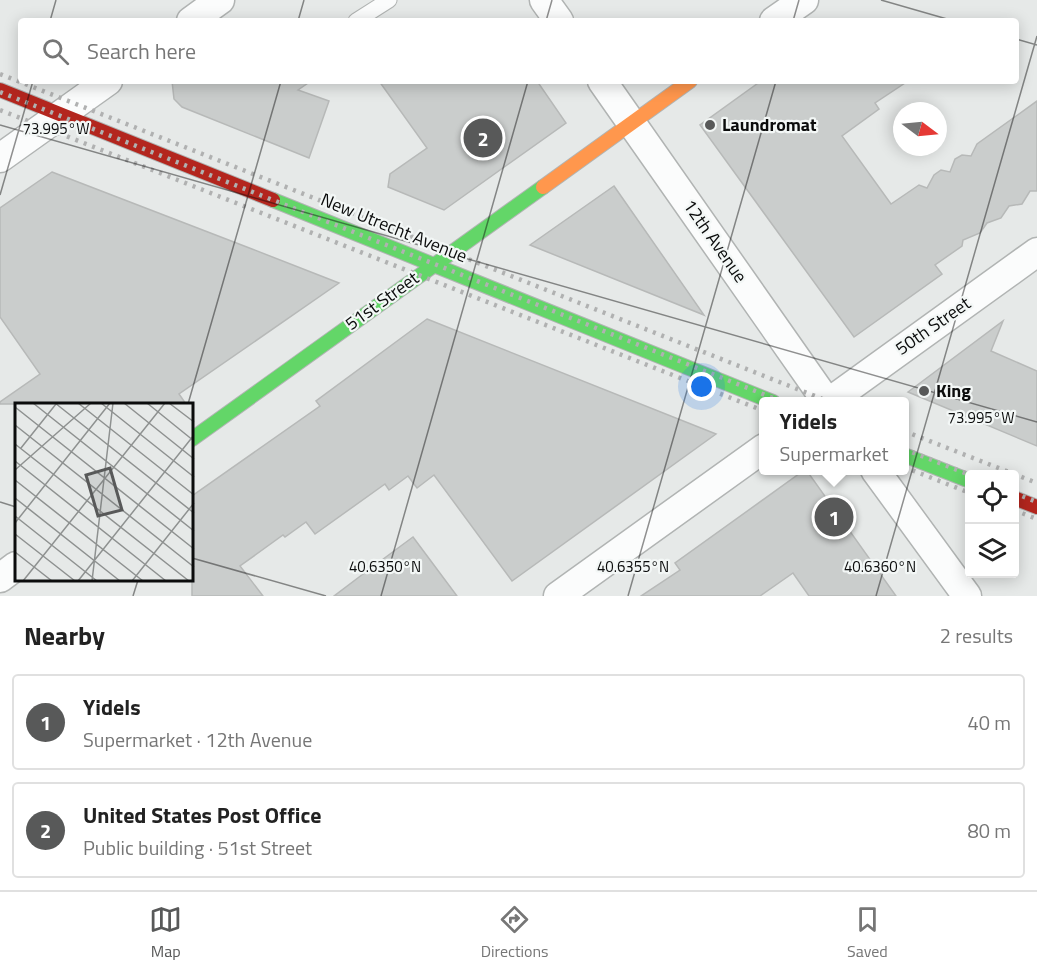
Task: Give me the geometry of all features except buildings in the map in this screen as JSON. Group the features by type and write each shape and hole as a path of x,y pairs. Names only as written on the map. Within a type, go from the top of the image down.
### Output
{"street":[{"path":"195,18 220,0"},
{"path":"544,0 557,18"},
{"path":"778,18 804,0"},
{"path":"0,158 104,84"},
{"name":"12th Avenue","path":"604,84 824,397"},
{"name":"51st Street","path":"194,438 686,84"},
{"name":"New Utrecht Avenue","path":"0,90 761,397"},
{"name":"50th Street","path":"835,397 1037,252"},
{"path":"558,596 759,452"},
{"path":"909,457 965,479"},
{"path":"878,475 968,596"},
{"path":"1019,500 1037,507"},
{"path":"0,578 15,567"}],"lane":[{"path":"361,18 389,0"}],"railway":[{"path":"0,74 18,81"},
{"path":"25,84 817,397"},
{"path":"0,92 770,397"},
{"path":"0,110 759,409"},
{"path":"909,433 1037,483"},
{"path":"909,451 965,473"},
{"path":"909,469 965,491"},
{"path":"1019,495 1037,502"},
{"path":"1019,512 1037,519"}],"traffic: fast":[{"path":"194,438 543,187"},
{"path":"273,200 761,397"},
{"path":"909,457 965,479"}],"traffic: slow":[{"path":"543,187 686,84"}],"traffic: jam":[{"path":"0,90 273,200"},
{"path":"1019,500 1037,507"}],"place":[{"name":"Laundromat","path":"710,125"},
{"name":"United States Post Office","path":"483,138"},
{"name":"King","path":"924,391"},
{"name":"Yidels","path":"834,517"}]}
